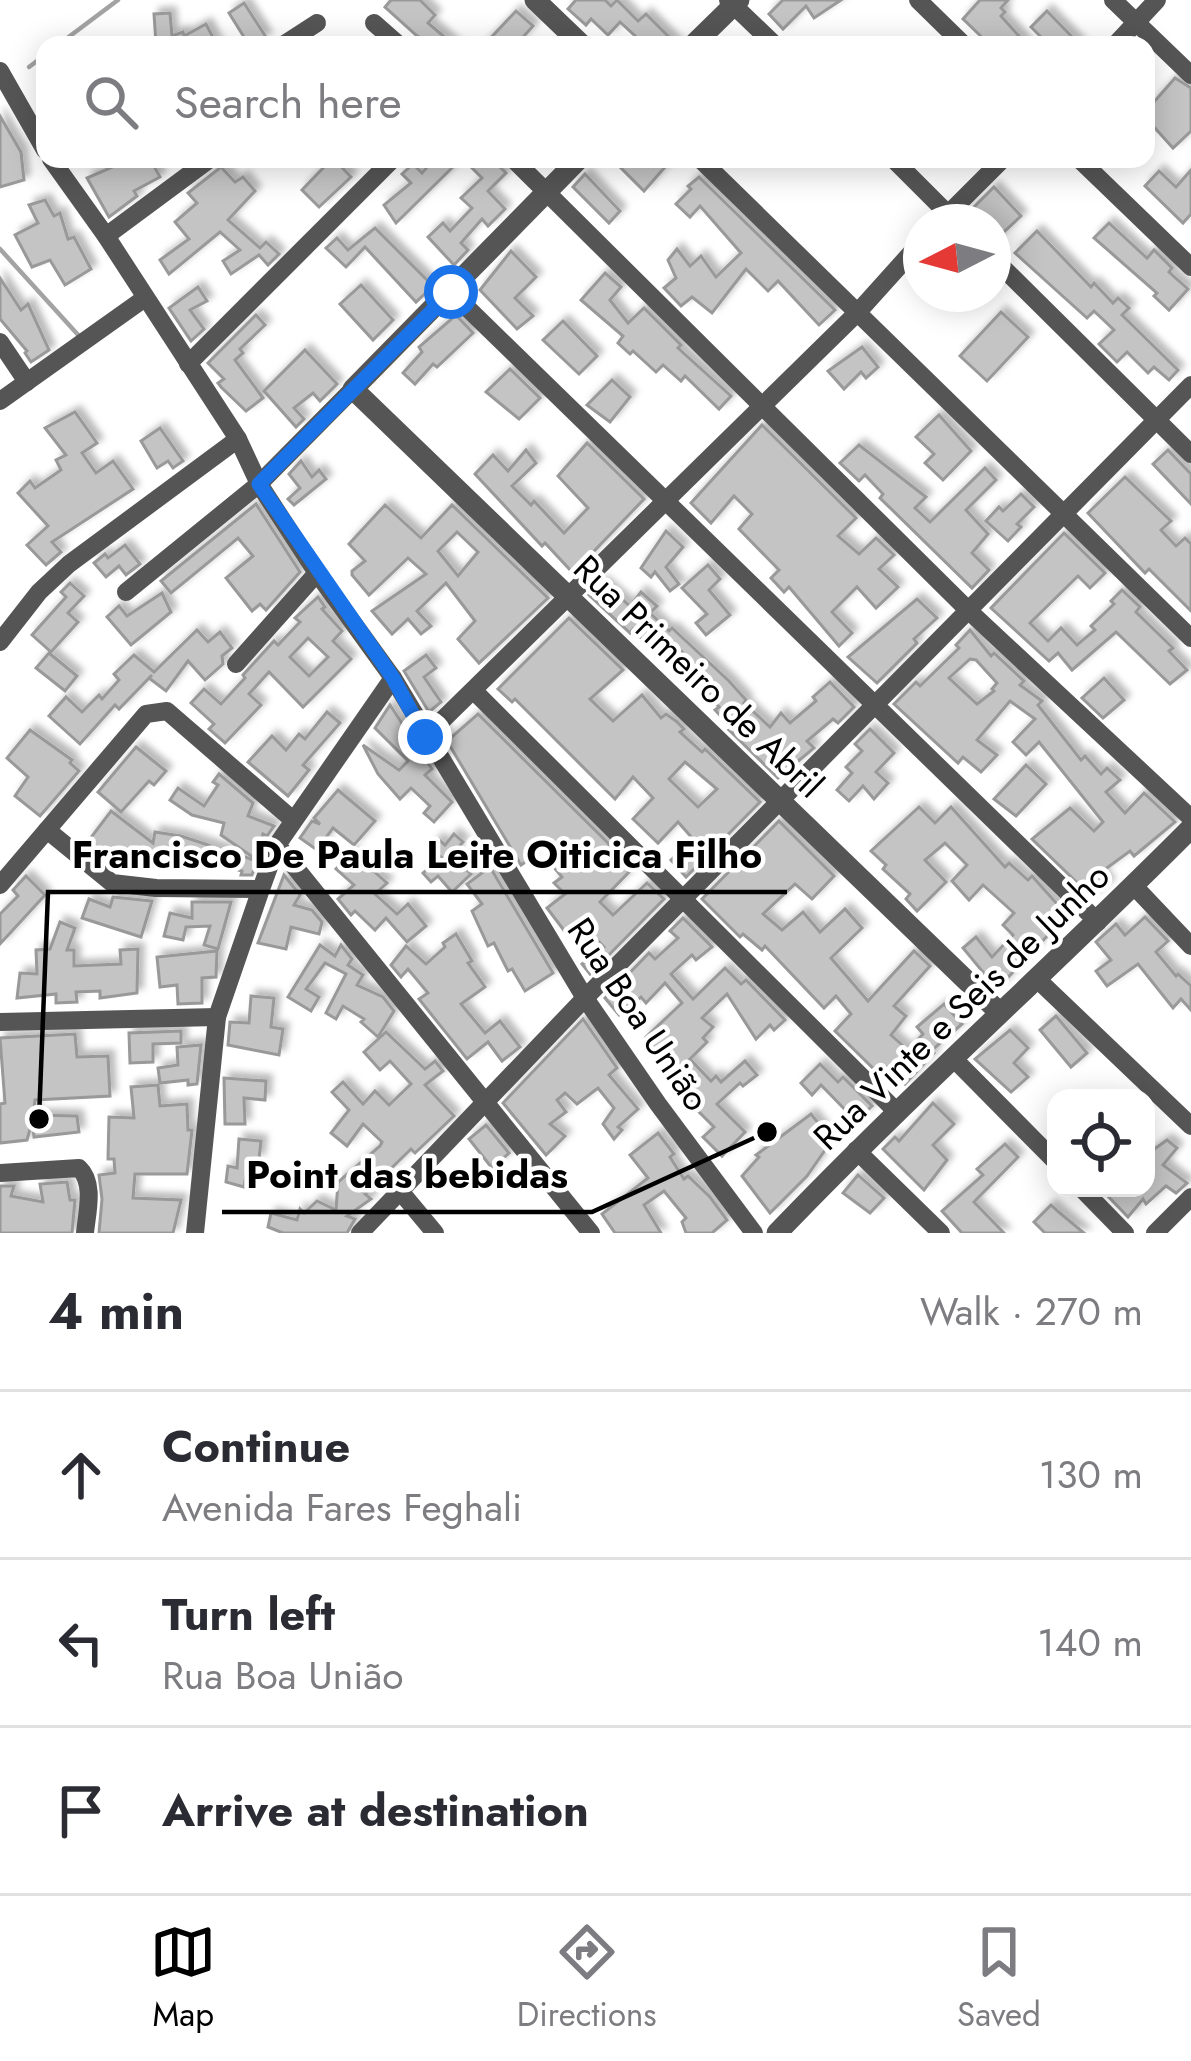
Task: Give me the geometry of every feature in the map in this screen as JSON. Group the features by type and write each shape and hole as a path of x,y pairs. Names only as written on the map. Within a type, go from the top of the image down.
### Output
{"street":[{"path":"535,0 573,36"},
{"path":"918,0 955,36"},
{"path":"1113,0 1151,36"},
{"path":"1123,36 1157,0"},
{"path":"702,36 734,2 766,36"},
{"path":"297,36 317,23"},
{"path":"374,23 388,36"},
{"path":"1155,40 1191,75"},
{"path":"0,71 36,135"},
{"name":"Rua Boa União","path":"57,168 238,439 259,484 317,573 393,678 585,998 754,1233"},
{"path":"106,236 198,168"},
{"path":"188,364 384,168"},
{"path":"522,168 969,611 1191,818"},
{"path":"126,592 259,484 571,168"},
{"path":"709,168 1191,638"},
{"path":"901,168 934,204"},
{"path":"962,204 995,168"},
{"path":"1088,168 1191,267"},
{"path":"425,737 858,312 903,262"},
{"path":"1011,276 1191,454"},
{"path":"451,292 1098,922"},
{"path":"0,401 145,298"},
{"path":"0,342 27,382"},
{"path":"360,1233 585,998 1191,386"},
{"name":"Rua Primeiro de Abril","path":"353,388 998,1011"},
{"path":"0,641 69,563 238,439"},
{"path":"236,664 317,573"},
{"path":"195,1233 218,1017 261,889 277,845 393,678"},
{"path":"475,692 896,1111"},
{"path":"0,885 146,714 162,710 293,820"},
{"name":"Rua Vinte e Seis de Junho","path":"777,1233 998,1011 1098,922 1191,828"},
{"path":"46,830 112,883 261,889"},
{"path":"277,845 591,1233"},
{"path":"1134,886 1191,946"},
{"path":"1036,979 1191,1126"},
{"path":"0,1022 218,1017"},
{"path":"954,1059 1047,1153"},
{"path":"856,1150 941,1233"},
{"path":"0,1174 79,1168 89,1186 85,1233"},
{"path":"400,1191 435,1233"},
{"path":"1090,1197 1125,1233"},
{"path":"1155,1233 1191,1197"}],"building":[{"path":"391,0 420,0 435,15 428,23 443,36 418,36 385,7"},
{"path":"576,0 605,0 611,6 617,0 638,21 646,14 668,36 635,36 620,22 608,35 591,19 586,25 568,9"},
{"path":"783,0 841,0 814,18 806,6 783,29 769,14"},
{"path":"980,0 1008,0 1001,16 1019,36 981,36 963,19"},
{"path":"244,3 265,36 243,36 229,13"},
{"path":"516,11 533,26 524,36 492,36"},
{"path":"1047,11 1071,36 1040,36 1031,27"},
{"path":"170,13 172,36 155,36 154,14"},
{"path":"206,24 212,36 184,36"},
{"path":"1175,78 1191,88 1191,131 1173,148 1155,128 1155,101"},
{"path":"0,116 21,152 24,180 0,187"},
{"path":"110,168 155,168 160,177 134,191 137,196 109,217 87,178"},
{"path":"220,168 235,182 243,177 255,191 228,220 260,248 266,242 279,254 268,265 259,255 231,274 223,261 240,250 220,232 169,274 160,260 189,239 175,222 197,203 188,193"},
{"path":"323,168 342,168 351,177 319,207 302,190"},
{"path":"409,168 422,173 426,168 452,168 396,223 384,205 411,183 402,174"},
{"path":"472,168 501,168 506,173 488,191 505,209 488,226 482,219 461,243 468,250 454,265 428,237 443,223 450,231 472,208 461,198 482,178"},
{"path":"621,168 664,168 644,191"},
{"path":"1191,170 1191,214 1183,223 1145,186 1159,171 1176,187"},
{"path":"585,174 620,211 609,223 573,187"},
{"path":"699,177 835,310 819,325 778,281 768,291 746,269 712,313 692,297 681,306 664,288 676,278 668,260 677,249 690,266 701,256 716,277 741,253 700,206 690,217 676,204"},
{"path":"994,187 1010,204 977,204"},
{"path":"45,200 54,216 60,213 68,239 74,237 91,269 65,285 50,260 32,267 15,235 38,223 29,205"},
{"path":"1011,205 1021,216 1011,225"},
{"path":"1109,223 1147,258 1154,250 1188,289 1169,310 1154,296 1157,293 1094,238"},
{"path":"375,228 433,286 416,302 365,247 346,267 326,248 337,238 348,250"},
{"path":"1037,231 1091,287 1094,283 1113,303 1118,298 1129,308 1122,315 1178,370 1169,380 1154,367 1148,373 1127,352 1117,362 1099,344 1114,330 1094,311 1087,318 1015,253"},
{"path":"511,251 536,277 515,298 533,316 517,329 480,290"},
{"path":"605,273 621,287 610,300 628,323 644,308 681,345 678,348 731,396 719,409 685,376 681,381 663,365 656,372 633,351 630,354 618,343 623,336 581,300"},
{"path":"0,278 21,310 28,304 49,350 31,362 0,319"},
{"path":"361,285 393,320 373,340 340,304"},
{"path":"198,287 207,301 190,310 204,329 191,341 169,308"},
{"path":"1001,312 1028,337 987,381 960,356"},
{"path":"256,315 265,325 235,360 263,398 246,411 221,387 218,383 224,379 208,363"},
{"path":"456,315 473,333 415,384 403,373 422,352 419,347"},
{"path":"563,321 597,356 579,374 543,340"},
{"path":"862,347 878,367 866,378 861,372 844,389 828,371"},
{"path":"305,350 337,384 320,401 313,393 294,408 304,419 296,427 264,391"},
{"path":"510,369 540,398 519,419 486,392"},
{"path":"612,380 630,397 610,422 587,405"},
{"path":"75,412 97,443 82,453 96,473 113,461 133,489 52,542 61,552 46,565 27,545 48,526 18,493 30,481 35,488 61,470 56,460 66,455 45,428"},
{"path":"939,415 971,451 943,480 925,463 934,454 916,437"},
{"path":"762,425 856,518 838,536 859,554 876,538 894,555 879,569 898,587 876,608 857,587 832,612 852,633 839,646 789,587 784,592 771,578 779,570 739,529 752,514 734,496 711,523 691,503"},
{"path":"160,428 183,461 173,468 168,461 157,468 141,441"},
{"path":"587,443 644,499 573,573 475,474 493,455 508,471 526,450 536,463 512,486 531,505 534,501 564,533 588,508 558,476"},
{"path":"859,445 926,497 915,508 930,522 985,468 996,480 966,510 988,534 972,553 989,570 972,588 880,498 883,494 865,475 859,481 840,463"},
{"path":"1168,450 1191,474 1191,504 1153,464"},
{"path":"301,461 312,477 319,470 326,479 294,505 288,499 300,488 289,474"},
{"path":"1125,477 1171,521 1161,530 1176,546 1185,538 1191,544 1191,611 1149,569 1145,573 1088,513"},
{"path":"1021,494 1034,507 1008,541 986,521"},
{"path":"256,504 300,572 266,610 260,604 252,611 226,578 253,556 238,538 171,593 161,581"},
{"path":"385,505 421,538 452,505 548,598 479,663 458,639 475,621 446,583 417,611 431,626 421,634 408,619 392,634 372,611 426,574 408,558 369,595 352,575 365,561 349,544","holes":["457,532 478,552 458,576 438,551"]},
{"path":"666,531 683,547 666,567 679,584 670,591 655,572 651,577 641,568"},
{"path":"1064,533 1105,573 1090,588 1078,576 1030,623 1048,641 1061,628 1077,645 1095,630 1091,626 1122,590 1187,670 1170,684 1116,632 1072,670 1058,653 1049,661 991,608"},
{"path":"125,545 140,564 126,575 119,566 106,577 94,563"},
{"path":"708,565 720,579 709,590 730,615 706,635 696,623 707,614 682,588"},
{"path":"602,582 630,606 641,592 657,606 650,613 729,681 770,727 781,713 790,723 830,682 854,707 807,741 814,748 778,778 729,730 732,728 715,710 719,707 696,682 702,676 682,652 675,661 656,642 650,648 589,595"},
{"path":"70,583 84,596 68,613 78,622 51,652 32,635 66,597 61,592"},
{"path":"162,593 171,612 131,645 107,617 119,606 127,616"},
{"path":"318,597 322,609 342,631 333,641 351,659 303,707 269,672 249,694 261,705 225,743 209,729 214,724 191,703 204,689 221,704 274,641 278,645 300,622 295,618","holes":["308,638 328,657 309,676 290,657"]},
{"path":"917,599 937,618 877,683 848,657"},
{"path":"569,618 623,670 590,699 613,721 642,695 661,718 666,714 676,721 684,729 680,732 702,752 705,749 760,802 686,877 671,860 693,839 678,822 658,843 633,819 653,798 633,777 615,799 515,699 512,702 498,689","holes":["685,762 717,789 698,807 669,779"]},
{"path":"197,630 208,642 220,632 232,648 205,680 188,661 166,691 149,678 119,709 115,705 80,744 49,716 66,697 82,712 99,695 102,699 119,680 114,674 134,655 154,672"},
{"path":"970,630 991,656 994,653 1024,681 1020,685 1042,701 1038,705 1081,760 1085,756 1101,774 1107,768 1120,780 1106,792 1125,813 1144,793 1175,822 1134,856 1130,851 1100,873 1109,883 1092,897 1032,839 1070,808 1094,831 1103,822 1039,742 1026,755 1013,742 1035,719 1010,701 977,740 997,755 981,772 963,757 958,763 894,704 916,682 920,686 959,648 956,645","holes":["970,659 997,683 977,704 949,678"]},
{"path":"49,653 77,676 65,691 36,668"},
{"path":"426,655 436,668 424,677 441,702 429,712 404,671"},
{"path":"1104,678 1124,700 1103,718 1082,698"},
{"path":"390,705 432,769 425,775 452,802 434,822 424,813 430,806 411,788 400,799 378,774 363,745 399,770 408,761 375,728"},
{"path":"327,712 340,723 303,765 309,770 288,796 248,762 272,736 286,750 299,734 305,739"},
{"path":"478,714 608,843 629,872 600,902 613,915 647,883 664,899 590,974 582,964 604,947 584,926 576,925 566,933 547,908 565,894 554,883 562,877 551,864 559,857 546,840 527,852 531,858 521,865 447,741"},
{"path":"870,729 894,753 876,772 888,783 874,799 863,786 849,801 837,790 852,773 846,767 862,751 855,744"},
{"path":"30,730 72,760 79,771 40,816 15,796 28,777 7,758"},
{"path":"136,747 166,771 154,785 149,781 121,812 98,792"},
{"path":"1026,765 1046,784 1016,816 994,799"},
{"path":"219,774 253,803 248,816 274,826 267,836 263,834 257,860 221,835 224,823 192,815 170,800 178,788 204,806 218,785 213,782"},
{"path":"338,790 375,821 354,845 333,828 317,850 300,838 312,821 320,824 314,818"},
{"path":"919,807 935,823 951,807 1005,867 1009,863 1028,880 1032,876 1067,915 997,989 963,948 976,937 992,957 1013,935 1003,925 1014,913 983,885 969,900 952,881 967,865 945,843 925,860 946,882 917,911 906,899 910,894 871,851"},
{"path":"111,811 153,843 155,832 181,836 257,861 252,875 167,855 164,862 141,857 133,868 109,851 105,855 89,840"},
{"path":"779,821 834,876 812,899 795,884 763,914 782,930 803,912 820,932 845,909 862,928 831,958 868,1001 914,951 930,966 894,1006 906,1016 891,1035 908,1050 923,1034 917,1027 944,1004 962,1024 931,1051 934,1053 905,1084 887,1067 880,1075 835,1031 851,1014 836,996 824,1008 765,946 762,950 743,934 740,937 702,899"},
{"path":"454,834 463,842 452,855 471,874 452,892 438,876 431,882 423,873 441,857 430,848 438,839 445,845"},
{"path":"352,852 387,883 375,894 397,914 408,904 426,926 407,942 386,918 375,930 355,911 351,915 338,899 354,885 336,869"},
{"path":"490,867 553,973 525,991 494,943 488,946 472,911 482,904 467,884"},
{"path":"284,875 300,895 294,905 312,910 322,922 319,934 291,927 286,949 258,943"},
{"path":"26,876 45,895 0,944 0,914 18,896 13,890"},
{"path":"113,897 152,901 141,937 82,918 89,899 110,907"},
{"path":"192,902 231,902 218,949 204,945 210,926 186,927 183,940 164,936 170,913 192,918"},
{"path":"1145,917 1168,941 1156,952 1191,986 1191,1010 1181,999 1173,1008 1138,964 1107,986 1096,971 1111,960 1096,942 1116,924 1125,935"},
{"path":"683,918 712,947 696,960 692,955 671,974 693,999 725,968 741,984 746,980 785,1020 774,1030 770,1025 756,1039 727,994 702,1018 713,1027 703,1038 707,1042 690,1059 711,1081 716,1076 721,1082 745,1061 757,1075 717,1104 745,1132 722,1156 703,1137 714,1127 689,1102 694,1097 646,1037 682,1003 665,983 646,1003 641,997 619,1015 605,998 649,953 655,959 678,938 670,931"},
{"path":"60,922 75,928 67,950 74,950 74,966 121,964 120,950 138,949 137,993 100,998 100,991 76,992 77,1002 56,1003 56,994 17,998 20,973 37,974 36,950 50,949"},
{"path":"456,934 485,987 461,1004 485,1033 500,1021 520,1047 502,1061 488,1042 467,1059 419,999 428,993 408,969 401,977 391,965 406,946 426,964"},
{"path":"320,945 335,956 341,945 352,959 348,965 363,975 357,985 383,997 394,1011 378,1037 361,1022 364,1019 343,1006 336,1019 326,1013 346,974 325,963 306,989 319,997 311,1011 288,997"},
{"path":"217,951 216,977 202,978 202,1003 178,1004 177,985 160,987 157,957"},
{"path":"251,996 274,998 271,1027 283,1029 279,1055 228,1045 230,1022 249,1023"},
{"path":"1056,1016 1087,1053 1071,1067 1040,1030"},
{"path":"583,1019 617,1068 609,1075 638,1109 618,1127 622,1130 614,1139 603,1124 614,1108 598,1088 577,1104 565,1093 557,1100 566,1112 550,1124 565,1136 546,1155 503,1103"},
{"path":"1010,1030 1028,1048 1014,1063 1028,1077 1011,1092 975,1059"},
{"path":"181,1031 181,1043 153,1044 153,1062 130,1063 129,1033"},
{"path":"386,1032 425,1069 435,1061 443,1071 425,1085 454,1116 365,1194 371,1199 347,1216 355,1219 347,1233 283,1233 268,1227 271,1213 297,1220 300,1209 304,1213 317,1201 336,1210 338,1182 380,1146 382,1142 363,1124 347,1146 331,1133 349,1110 332,1092 343,1082 363,1104 375,1091 389,1105 411,1084 390,1061 380,1070 364,1052"},
{"path":"75,1034 77,1057 108,1056 110,1096 35,1100 33,1115 77,1116 79,1132 34,1137 32,1122 27,1140 0,1143 0,1104 5,1103 0,1038"},
{"path":"201,1045 197,1084 188,1085 188,1080 160,1083 158,1068 178,1065 177,1047"},
{"path":"820,1064 838,1082 843,1077 872,1106 856,1121 821,1085 812,1095 801,1083"},
{"path":"224,1078 266,1081 265,1100 244,1098 245,1124 225,1124"},
{"path":"158,1085 160,1106 187,1104 188,1130 192,1130 187,1174 135,1174 133,1198 181,1200 173,1233 99,1233 99,1175 115,1173 114,1159 108,1159 109,1117 134,1118 131,1087"},
{"path":"933,1103 954,1124 933,1145 947,1160 924,1190 883,1149 895,1137 899,1141"},
{"path":"811,1114 832,1140 807,1176 770,1213 742,1176 759,1157 756,1155"},
{"path":"486,1125 509,1153 492,1168 469,1139"},
{"path":"658,1133 684,1179 688,1176 727,1220 712,1233 686,1233 682,1222 686,1218 664,1191 644,1205 661,1233 615,1233 602,1214 648,1178 630,1155"},
{"path":"239,1139 261,1141 259,1159 249,1158 244,1187 226,1182 228,1166 237,1168"},
{"path":"1167,1140 1177,1148 1163,1165 1187,1183 1176,1193 1166,1186 1155,1196 1155,1149"},
{"path":"1005,1144 1018,1157 974,1202 1004,1233 962,1233 942,1211 983,1175 977,1169"},
{"path":"858,1175 884,1198 870,1213 843,1193"},
{"path":"67,1182 70,1200 75,1200 72,1233 0,1233 0,1186 14,1186 11,1196 43,1202 40,1184"},
{"path":"1109,1197 1154,1197 1146,1204 1143,1199 1128,1217"},
{"path":"1051,1205 1084,1233 1045,1233 1034,1222"}],"waterway":[{"path":"70,36 118,0"},
{"path":"29,67 36,62"},
{"path":"0,249 80,337"}],"place":[{"name":"Francisco De Paula Leite Oiticica Filho","path":"39,1119"},
{"name":"Point das bebidas","path":"767,1132"}],"route":[{"path":"425,737 393,678 259,484 451,292"}]}
